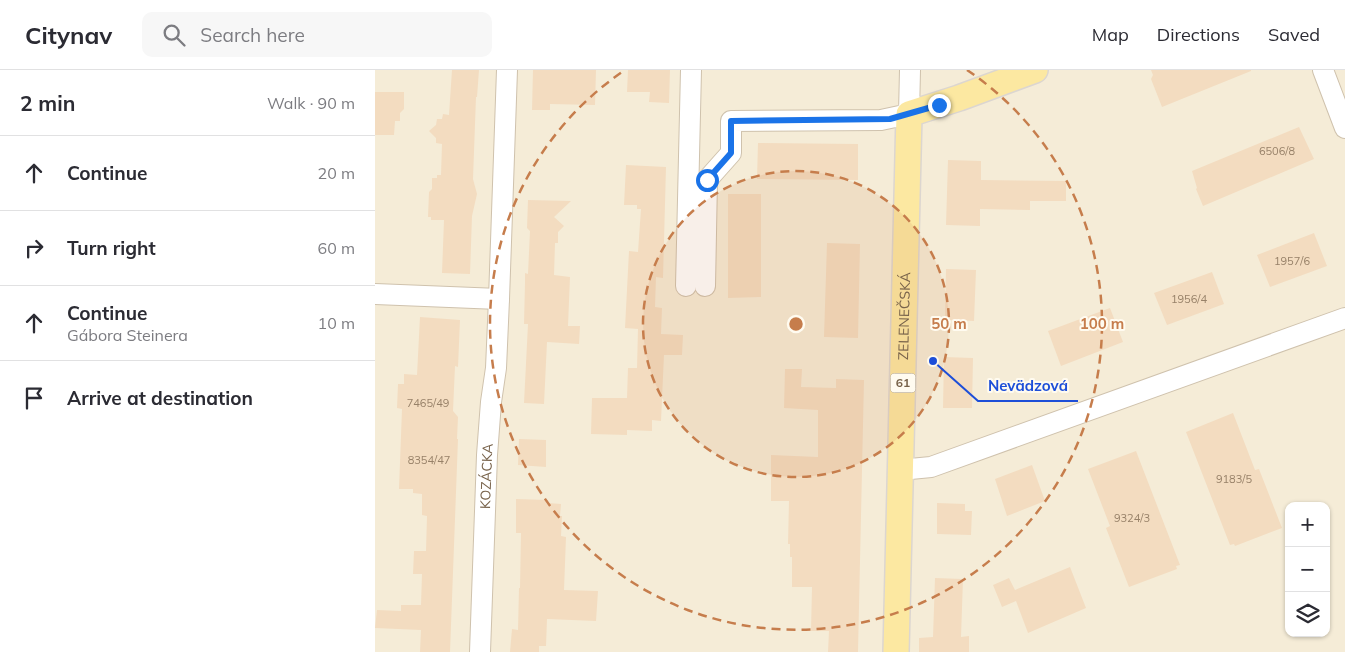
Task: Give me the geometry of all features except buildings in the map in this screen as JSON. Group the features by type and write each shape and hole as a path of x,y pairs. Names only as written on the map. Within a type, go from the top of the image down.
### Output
{"main road":[{"path":"909,114 1035,70"},
{"name":"ZELENEČSKÁ","path":"896,652 909,114"}],"street":[{"name":"KOZÁCKA","path":"480,652 487,455 496,368 507,70"},
{"path":"685,286 691,70"},
{"name":"ZELENEČSKÁ","path":"909,114 910,70"},
{"path":"1323,70 1345,128"},
{"path":"705,286 707,180 731,153 731,121 881,120 909,114"},
{"path":"375,294 499,299"},
{"path":"900,470 931,467 1345,318"}],"shaded area":[{"path":"375,70 1345,70 1345,652 375,652"}],"place":[{"name":"Nevädzová","path":"933,361"}],"route":[{"path":"707,180 731,153 731,121 881,120 939,105"}]}
